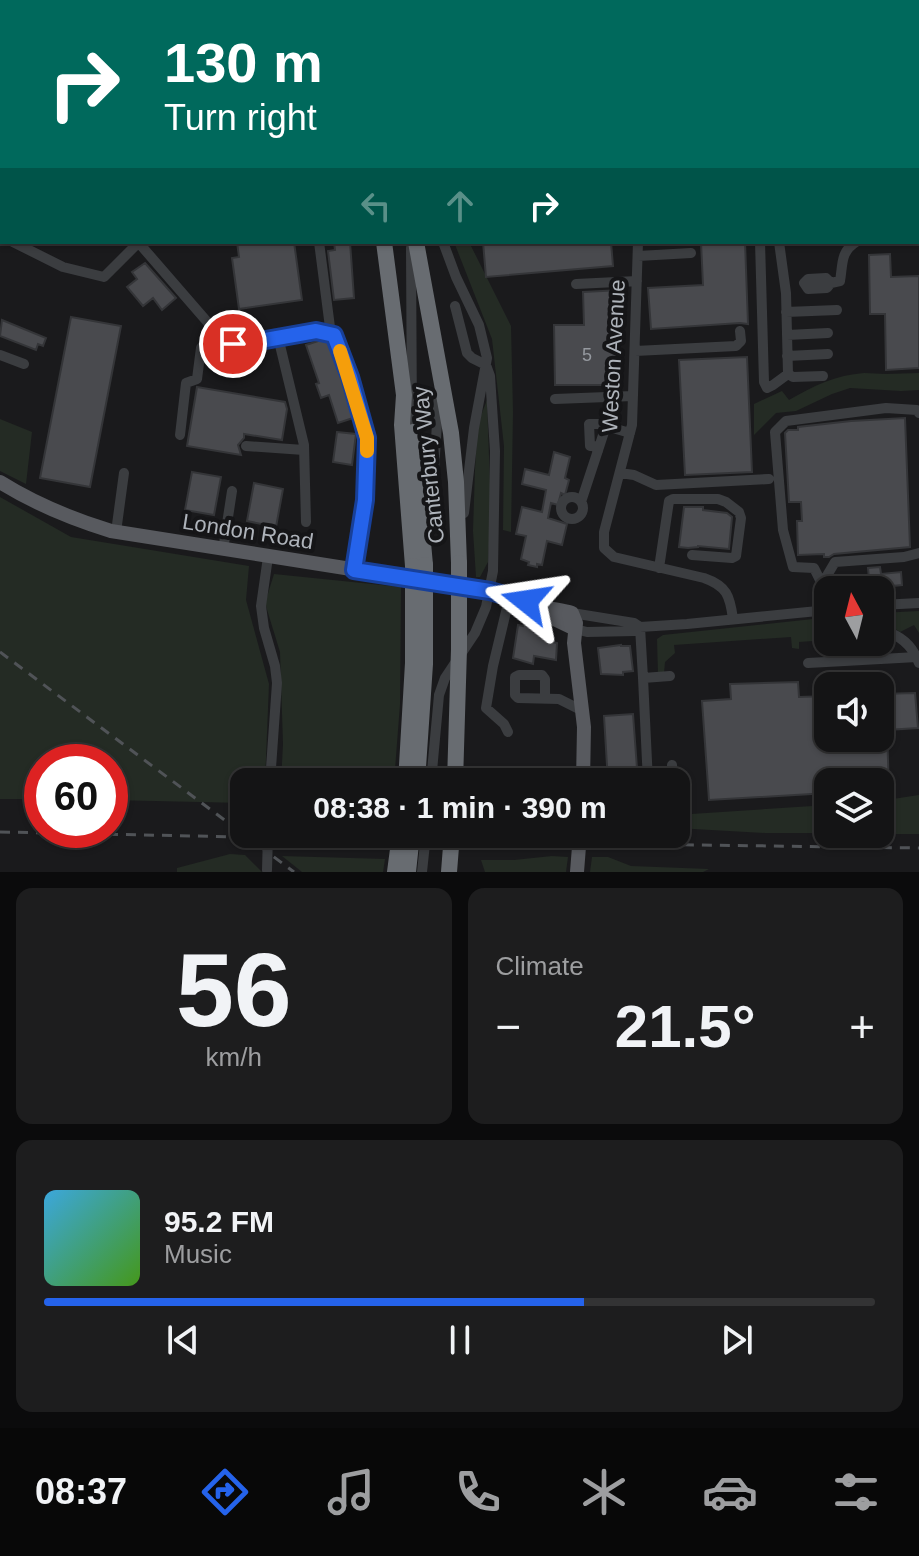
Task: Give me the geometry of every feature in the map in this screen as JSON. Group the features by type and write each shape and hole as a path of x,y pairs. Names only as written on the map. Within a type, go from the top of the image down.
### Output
{"highway":[{"name":"Canterbury Way","path":"384,244 404,395 412,424 423,538 407,768"},
{"name":"Canterbury Way","path":"414,244 440,367 455,470 459,563 455,768"},
{"name":"Canterbury Way","path":"404,395 402,425 419,566 425,664 418,768"},
{"path":"395,872 398,848"},
{"path":"408,872 411,848"},
{"path":"449,872 451,848"}],"main road":[{"name":"London Road","path":"0,482 76,520 116,532 490,591 543,608 572,613"},
{"name":"London Road","path":"543,608 550,617 575,629"},
{"path":"572,613 584,768"},
{"path":"577,872 579,848"}],"street":[{"path":"17,244 63,267 104,277 136,244"},
{"path":"140,244 184,297 233,344 316,331 334,335 350,377 367,438 365,500 354,570"},
{"path":"319,244 331,335"},
{"path":"412,424 414,244"},
{"path":"444,244 479,325 486,350 472,438 459,563"},
{"name":"Weston Avenue","path":"638,244 630,433 604,532 604,548 614,557 718,583 727,593 733,619"},
{"path":"785,284 804,283 808,289 827,288 831,283 840,281 842,260 854,244"},
{"path":"760,247 779,247 785,284 788,374 770,387 765,386 760,247"},
{"path":"638,256 691,253"},
{"path":"576,284 637,281"},
{"path":"432,768 439,695 445,678 475,633 484,613 490,591 494,543 495,451 490,372 486,365 467,353 455,306"},
{"path":"786,312 837,310"},
{"path":"180,435 186,383 197,379 201,348 215,329"},
{"path":"635,351 736,346 741,341 740,331"},
{"path":"787,335 828,333"},
{"path":"278,337 304,450 306,522"},
{"path":"787,356 828,354"},
{"path":"0,355 24,364"},
{"path":"423,538 433,485 440,367"},
{"path":"788,374 793,377 823,376"},
{"path":"555,399 633,396"},
{"path":"818,576 814,568 793,567 783,530 775,432 786,421 886,408 917,410 919,413"},
{"path":"598,451 590,446 589,424 630,433"},
{"path":"581,502 606,426"},
{"path":"246,446 304,450"},
{"path":"116,532 124,473"},
{"path":"620,473 634,475 656,485 769,479"},
{"path":"223,550 232,491"},
{"path":"659,568 669,501 718,499 739,512 741,518 736,556 692,555"},
{"path":"827,576 835,562 919,553"},
{"path":"268,557 261,606 277,683 271,768"},
{"path":"508,732 504,724 486,708 510,595"},
{"path":"894,604 919,603"},
{"name":"London Road","path":"572,613 634,623 640,627"},
{"name":"London Road","path":"575,629 587,632 635,631 640,627 814,615"},
{"path":"640,627 647,768"},
{"path":"894,634 903,639 918,660"},
{"path":"808,663 918,660"},
{"path":"643,678 670,676"},
{"path":"559,699 568,693 577,679"},
{"path":"545,697 559,699 581,710"},
{"path":"267,871 268,848"},
{"path":"422,872 425,848"}],"shaded area":[{"path":"455,244 470,244 511,326 511,532 503,530 504,446 492,339"},
{"path":"864,373 919,373 919,390 850,388 796,411 776,413 754,435 754,404 782,391 789,400 825,382"},
{"path":"487,400 491,513 488,562 480,577 476,577 473,531 475,469 478,423"},
{"path":"0,419 32,432 26,484 0,471"},
{"path":"0,497 71,537 249,566 246,600 269,684 266,768 230,768 230,803 128,800 128,744 24,744 24,799 0,799"},
{"path":"274,574 401,587 400,704 395,768 282,768 280,652 265,603"},
{"path":"919,611 919,633 914,625 900,632 894,628 894,612"},
{"path":"814,619 814,641 799,642 799,649 792,648 791,637 674,645 675,653 665,662 664,673 658,674 657,639 663,635"},
{"path":"919,795 919,834 894,834 894,799"},
{"path":"814,806 814,833 690,829 690,814"},
{"path":"230,854 245,855 262,872 177,872 177,868"},
{"path":"282,856 385,859 383,872 302,872"},
{"path":"568,857 566,872 485,872 481,860 514,860"},
{"path":"592,857 608,857 631,866 709,869 703,872 590,872"}],"building":[{"path":"237,244 294,244 302,300 239,309 232,258 239,257"},
{"path":"334,244 350,244 354,298 334,300 328,251 335,250"},
{"path":"483,244 611,244 613,266 486,277"},
{"path":"701,244 745,244 748,324 651,329 648,288 703,285"},
{"path":"890,254 891,277 919,276 919,368 886,370 885,314 870,314 869,255"},
{"path":"145,263 176,298 162,310 153,298 143,306 127,287 137,279 132,272"},
{"path":"621,290 620,385 555,385 554,325 584,325 583,292"},
{"path":"71,317 121,326 90,487 40,478"},
{"path":"2,320 46,338 43,346 38,344 36,350 0,336"},
{"path":"321,340 328,342 353,418 338,423 329,395 321,398 306,345"},
{"path":"747,357 752,472 685,475 679,360"},
{"path":"197,387 285,402 287,409 282,440 244,434 238,445 241,455 187,446"},
{"path":"905,418 910,547 829,557 824,557 824,554 798,555 797,521 802,521 801,502 789,502 785,433 798,430 798,427"},
{"path":"337,432 356,434 352,465 333,462"},
{"path":"554,452 570,457 565,478 569,480 558,505 551,503 548,518 567,524 562,545 547,541 542,565 537,564 537,567 521,559 526,536 516,534 522,507 542,512 546,490 522,484 525,469 549,475"},
{"path":"192,472 221,477 214,515 185,510"},
{"path":"254,483 283,489 276,527 247,521"},
{"path":"684,507 703,507 703,510 727,513 732,517 729,549 679,547"},
{"path":"880,567 881,574 901,572 902,585 894,586 894,576 869,576 868,568"},
{"path":"518,625 538,627 538,632 549,634 548,641 557,643 556,660 534,656 533,664 513,658"},
{"path":"630,646 633,671 623,672 623,675 601,674 598,648"},
{"path":"798,682 799,697 814,696 814,752 888,752 888,768 814,768 814,794 709,800 702,701 731,699 730,684"},
{"path":"915,693 918,728 894,730 894,694"},
{"path":"633,714 637,768 607,768 604,716"}],"railway":[{"path":"0,652 294,872"},
{"path":"0,832 919,848"}],"slow traffic":[{"path":"340,351 367,438 367,451"}],"route":[{"path":"233,344 316,331 334,335 350,377 367,438 365,500 354,570 490,591 526,601"}]}
